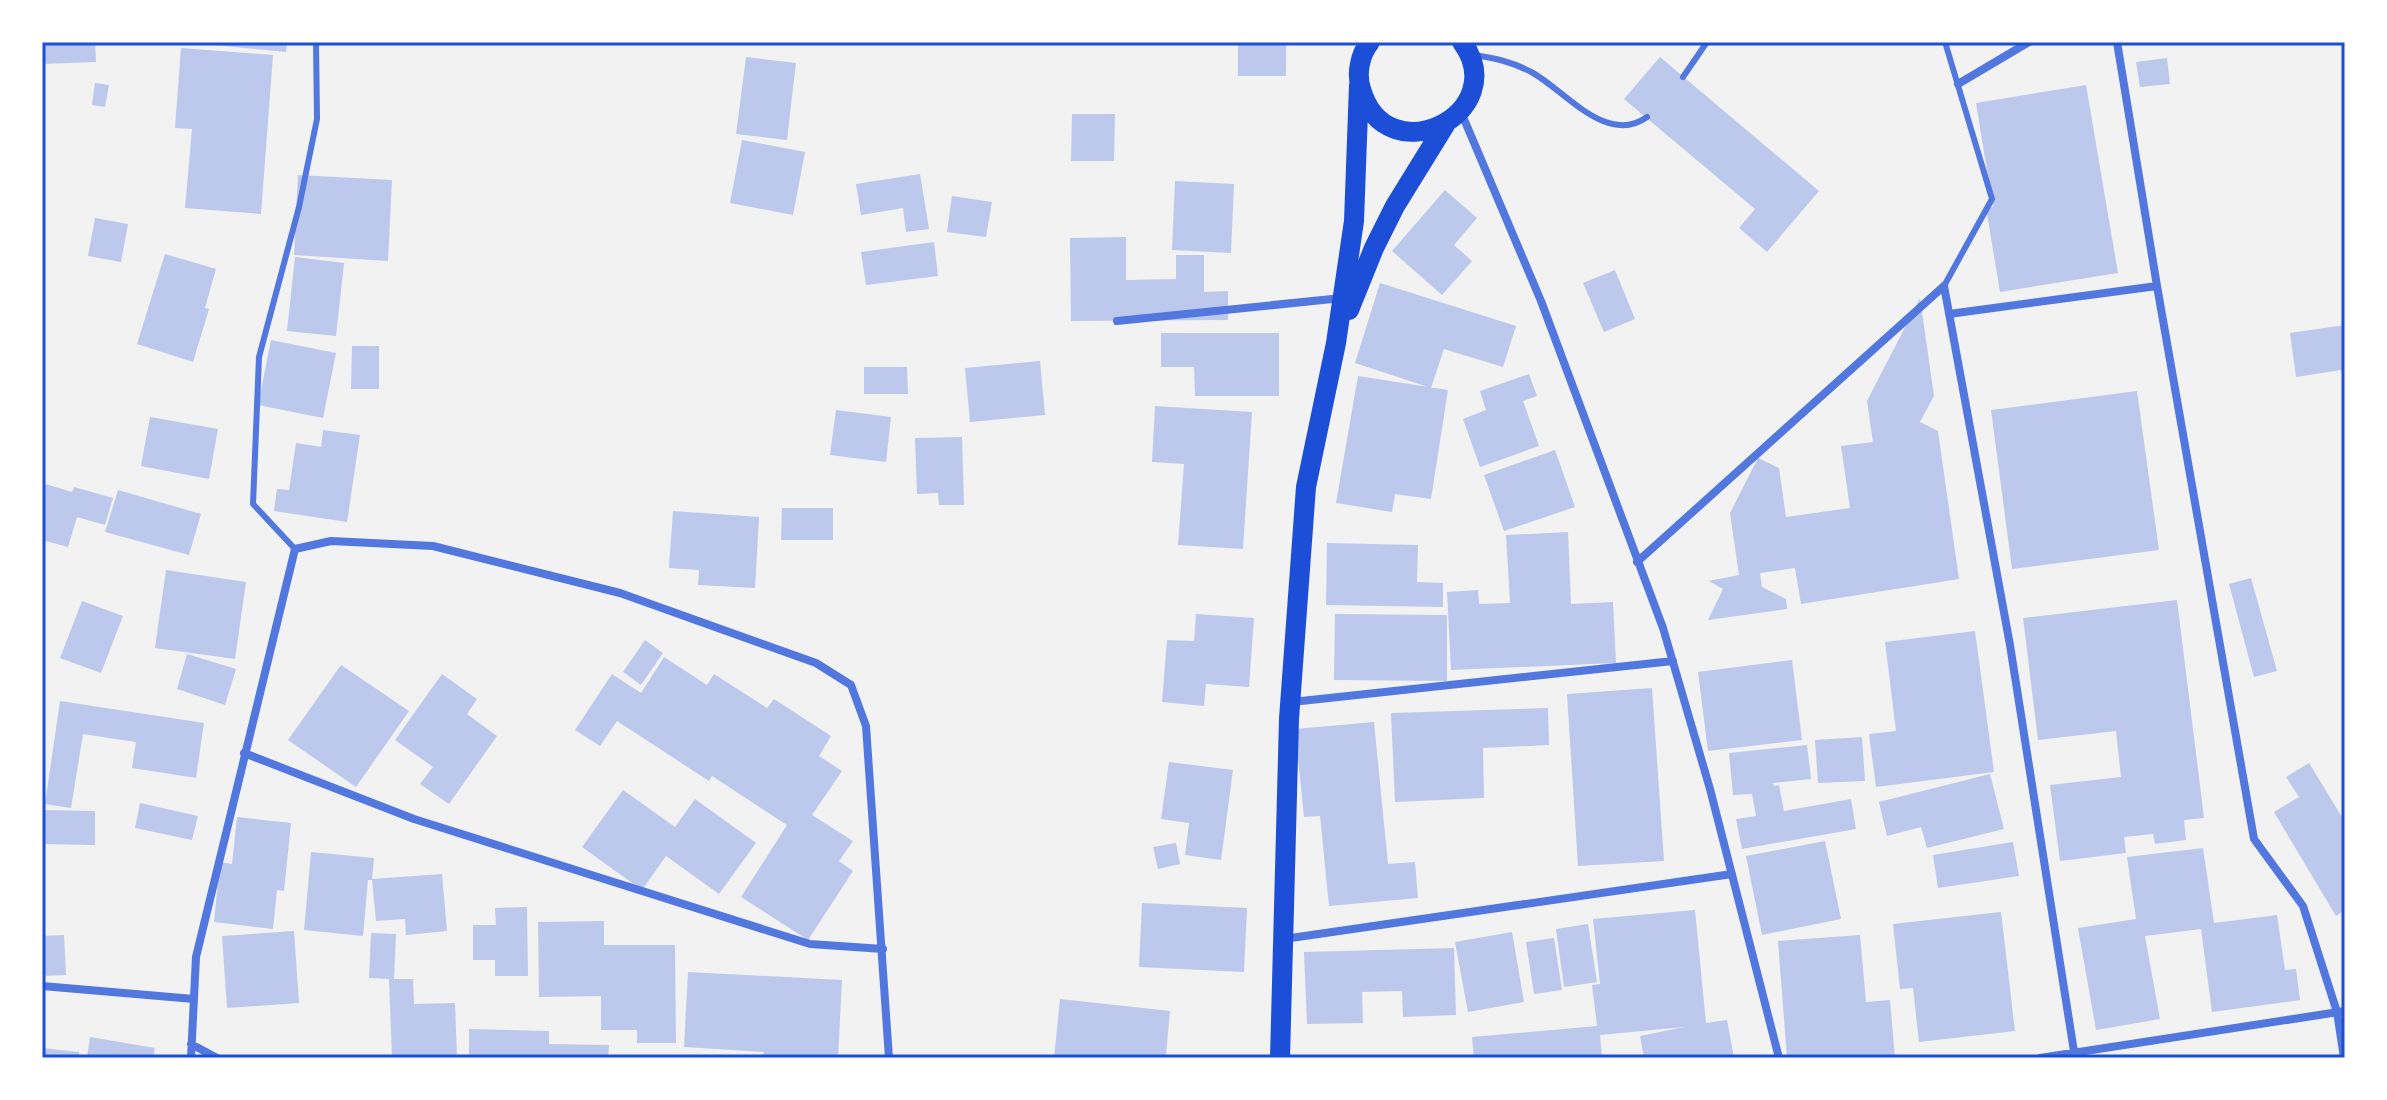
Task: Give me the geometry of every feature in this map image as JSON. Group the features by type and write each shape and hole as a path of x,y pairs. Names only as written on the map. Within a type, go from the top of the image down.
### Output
{"main road":[{"path":"1280,1058 1290,703 1306,487 1336,343 1356,196 1357,42"},
{"path":"1370,42 1359,75 1364,100 1385,124 1415,133 1431,131 1453,118"},
{"path":"1336,343 1374,248 1395,206 1470,94 1473,75 1465,48"}],"street":[{"path":"1958,84 2029,42"},
{"path":"2117,42 2254,839 2303,906 2341,1011 2342,1057"},
{"path":"1453,118 1541,301 1663,628 1710,789 1779,1058"},
{"path":"1637,562 1944,286"},
{"path":"1944,286 2010,645 2075,1055"},
{"path":"1949,314 2157,286"},
{"path":"1117,321 1343,298"},
{"path":"191,1058 196,957 295,549 331,541 433,546 620,593 816,663 851,685 866,726 889,1058"},
{"path":"1290,703 1673,661"},
{"path":"244,753 414,819 810,944 883,949"},
{"path":"1283,939 1732,874"},
{"path":"42,986 194,999"},
{"path":"2040,1058 2075,1055 2341,1011"},
{"path":"191,1044 217,1058"}],"lane":[{"path":"295,549 253,504 259,357 299,207 317,119 316,42"},
{"path":"1683,77 1707,42"},
{"path":"1944,286 1992,199 1945,42"},
{"path":"1465,48 1516,64 1583,110 1613,124 1623,127 1636,125 1647,117"}],"building":[{"path":"42,42 95,42 96,62 42,64"},
{"path":"203,42 287,42 286,52"},
{"path":"1238,42 1286,42 1286,76 1238,76"},
{"path":"181,48 273,55 261,214 185,208 192,129 175,128"},
{"path":"746,57 796,63 787,140 736,134"},
{"path":"1660,57 1819,191 1767,252 1739,228 1755,209 1624,99"},
{"path":"2167,58 2170,84 2140,87 2136,62"},
{"path":"95,83 109,85 105,107 92,105"},
{"path":"2086,85 2118,273 2000,292 1986,208 1993,207 1976,103"},
{"path":"1072,114 1115,114 1114,161 1071,161"},
{"path":"742,140 805,152 793,215 730,203"},
{"path":"920,174 929,229 906,232 903,208 861,215 856,184"},
{"path":"298,175 392,180 388,261 294,255"},
{"path":"1175,181 1234,184 1231,253 1172,250"},
{"path":"1445,190 1477,218 1454,245 1472,261 1442,295 1392,251"},
{"path":"952,196 992,202 986,237 947,232"},
{"path":"95,218 128,224 121,262 88,256"},
{"path":"1126,237 1126,280 1176,279 1176,255 1204,255 1204,292 1228,291 1228,320 1071,321 1070,238"},
{"path":"934,242 938,276 866,285 861,252"},
{"path":"165,254 216,269 205,308 209,309 193,362 137,344"},
{"path":"295,257 344,263 336,336 287,331"},
{"path":"1615,270 1635,319 1604,332 1583,283"},
{"path":"1380,283 1516,326 1503,367 1444,349 1431,388 1355,363"},
{"path":"1920,298 1934,396 1920,422 1938,431 1959,579 1801,604 1795,568 1760,573 1762,587 1786,599 1787,609 1708,620 1723,589 1709,581 1739,575 1730,513 1758,458 1779,468 1786,517 1850,508 1841,446 1873,442 1867,401"},
{"path":"2345,325 2345,387 2341,370 2296,377 2290,333"},
{"path":"1161,333 1279,333 1279,396 1195,396 1194,367 1161,367"},
{"path":"271,340 336,353 323,418 258,405"},
{"path":"352,346 379,346 379,389 351,389"},
{"path":"1040,361 1045,415 970,422 965,368"},
{"path":"864,367 907,367 908,394 864,394"},
{"path":"1529,374 1537,396 1523,401 1539,446 1480,467 1463,419 1486,410 1480,391"},
{"path":"1358,376 1448,390 1431,499 1395,494 1392,512 1336,503"},
{"path":"2137,391 2159,550 2012,569 1991,410"},
{"path":"1155,406 1252,412 1243,549 1178,545 1184,464 1152,462"},
{"path":"836,410 891,417 886,462 830,455"},
{"path":"150,417 218,429 209,479 141,466"},
{"path":"323,430 360,435 347,522 274,511 277,489 289,490 296,443 321,447"},
{"path":"962,437 964,505 939,505 938,493 917,494 915,438"},
{"path":"1555,450 1575,507 1504,531 1484,475"},
{"path":"42,483 72,492 74,487 113,498 105,525 77,517 68,547 42,540"},
{"path":"118,490 201,514 189,555 105,532"},
{"path":"782,508 833,508 833,540 781,540"},
{"path":"673,511 759,517 755,588 698,585 699,570 669,568"},
{"path":"1568,532 1571,604 1613,602 1616,663 1451,670 1447,592 1478,590 1479,604 1510,603 1506,535"},
{"path":"1327,543 1418,545 1417,582 1443,583 1443,607 1326,605"},
{"path":"166,570 246,582 235,659 155,648"},
{"path":"2251,578 2277,671 2254,677 2229,584"},
{"path":"2177,600 2204,818 2184,820 2186,840 2155,844 2153,834 2124,837 2126,853 2060,861 2050,785 2121,777 2116,731 2038,740 2023,618"},
{"path":"82,601 123,616 101,673 60,658"},
{"path":"1196,614 1254,618 1249,687 1206,684 1204,706 1162,702 1167,640 1194,641"},
{"path":"1335,614 1447,615 1447,681 1334,680"},
{"path":"1975,631 1994,772 1876,787 1869,734 1896,731 1885,642"},
{"path":"645,640 663,653 641,685 623,672"},
{"path":"187,654 236,669 225,705 177,689"},
{"path":"664,657 707,685 714,674 767,708 774,699 831,736 819,756 842,771 812,815 853,841 839,861 853,871 808,940 741,897 787,825 712,776 709,781 617,721 600,746 575,730 612,674 641,693"},
{"path":"1792,660 1802,740 1708,751 1698,672"},
{"path":"341,665 409,711 356,787 288,740"},
{"path":"442,674 477,699 467,714 497,736 449,804 420,784 433,767 395,740"},
{"path":"1652,688 1664,861 1578,866 1567,694"},
{"path":"60,701 204,723 196,778 132,768 136,742 83,734 71,808 45,804"},
{"path":"1548,708 1549,745 1483,748 1484,798 1395,802 1391,713"},
{"path":"1374,722 1388,864 1415,862 1418,898 1329,906 1320,816 1304,817 1295,729"},
{"path":"1862,737 1865,781 1818,783 1815,740"},
{"path":"1807,745 1811,779 1773,783 1774,786 1779,785 1784,811 1851,799 1856,829 1742,849 1736,819 1756,816 1752,794 1733,795 1729,753"},
{"path":"1169,762 1233,770 1221,860 1185,855 1189,823 1161,819"},
{"path":"2309,763 2345,822 2345,910 2336,916 2274,812 2299,797 2286,777"},
{"path":"1990,774 2004,829 1927,848 1921,827 1887,836 1879,802"},
{"path":"623,790 675,827 695,799 756,843 719,894 666,856 642,890 582,847"},
{"path":"140,803 198,816 192,840 135,828"},
{"path":"43,810 95,811 95,845 43,844"},
{"path":"237,817 291,823 284,891 277,890 273,929 214,922 220,862 232,864"},
{"path":"1825,841 1841,919 1762,935 1746,856"},
{"path":"2013,842 2019,876 1938,888 1933,855"},
{"path":"1176,843 1180,864 1158,869 1153,847"},
{"path":"2203,848 2214,923 2277,915 2285,970 2296,969 2300,1000 2212,1012 2201,929 2145,936 2160,1019 2096,1030 2078,928 2136,919 2127,857"},
{"path":"311,852 374,858 372,880 368,880 363,936 304,930"},
{"path":"442,874 447,931 406,935 405,919 376,921 372,879"},
{"path":"1142,903 1247,908 1244,972 1139,967"},
{"path":"527,907 528,976 495,976 495,960 473,960 473,925 496,925 495,908"},
{"path":"1695,910 1706,1023 1727,1020 1734,1058 1644,1058 1640,1036 1684,1027 1600,1035 1602,1058 1474,1058 1472,1037 1597,1026 1592,985 1600,984 1593,919"},
{"path":"2001,912 2015,1031 1919,1042 1913,988 1900,989 1893,924"},
{"path":"604,921 604,945 675,945 676,1043 637,1043 637,1030 601,1030 601,996 539,997 538,922"},
{"path":"1588,924 1597,982 1564,987 1556,929"},
{"path":"294,931 299,1003 227,1008 222,936"},
{"path":"1512,932 1524,1002 1468,1012 1455,942"},
{"path":"371,933 396,934 394,979 413,979 414,1004 455,1003 457,1058 392,1058 389,979 369,978"},
{"path":"64,935 66,975 42,976 42,936"},
{"path":"1860,935 1866,1002 1890,1000 1895,1058 1787,1058 1778,941"},
{"path":"1554,938 1562,990 1534,994 1526,942"},
{"path":"1454,948 1456,1015 1403,1017 1402,991 1362,992 1363,1023 1307,1024 1304,952"},
{"path":"688,972 842,980 838,1058 763,1056 764,1052 684,1047"},
{"path":"1060,999 1170,1011 1166,1055 1163,1058 1054,1058"},
{"path":"469,1029 549,1031 549,1044 609,1045 608,1058 469,1058"},
{"path":"90,1037 155,1048 153,1058 87,1058"},
{"path":"42,1048 79,1052 79,1058 42,1058"}]}
